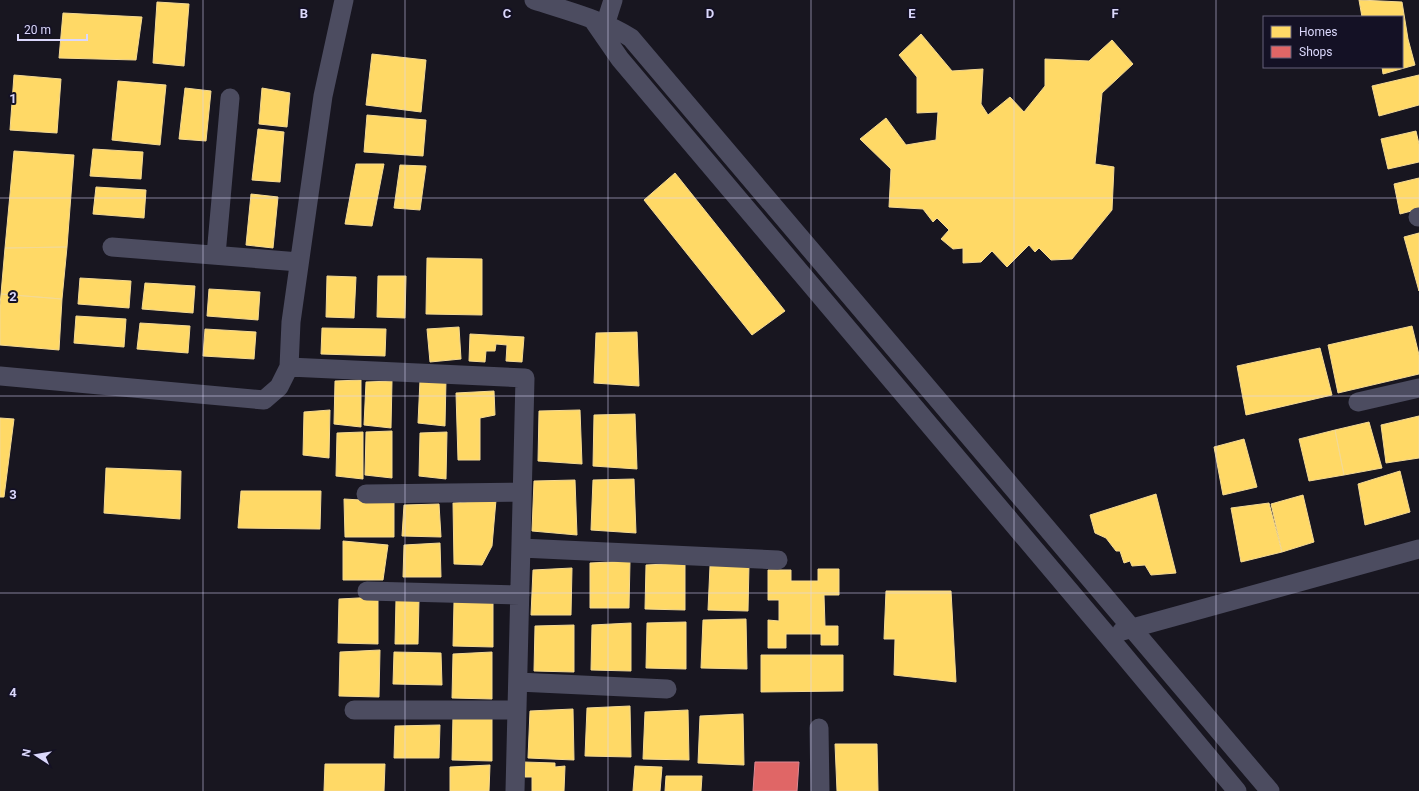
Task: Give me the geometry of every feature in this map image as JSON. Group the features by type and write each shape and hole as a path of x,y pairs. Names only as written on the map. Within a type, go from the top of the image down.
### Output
{"street":[{"path":"0,376 264,400 279,387 289,367 291,322 323,96 344,0"},
{"path":"534,0 599,22 623,32 631,38 1270,791"},
{"path":"599,22 613,0"},
{"path":"599,22 620,59 1236,791"},
{"path":"216,255 230,98"},
{"path":"112,247 299,262"},
{"path":"289,367 524,378 515,791"},
{"path":"1358,402 1419,388"},
{"path":"366,494 522,492"},
{"path":"521,548 778,560"},
{"path":"1106,635 1419,549"},
{"path":"367,591 520,594"},
{"path":"518,682 667,689"},
{"path":"354,710 517,710"},
{"path":"819,728 820,791"}],"building: Homes":[{"path":"1359,0 1402,2 1408,39 1415,65 1383,74 1382,68 1403,68 1403,16 1362,16"},
{"path":"157,2 189,4 184,66 153,63"},
{"path":"63,13 142,17 136,60 59,58"},
{"path":"921,34 952,71 983,69 981,104 988,115 1010,97 1024,112 1045,86 1045,59 1089,61 1112,40 1133,64 1102,93 1095,164 1114,167 1112,210 1072,259 1051,260 1039,248 1035,252 1029,245 1007,267 992,251 981,262 963,263 963,248 953,249 941,239 949,230 937,218 933,222 923,209 889,207 891,169 860,139 886,118 906,145 936,140 938,112 917,113 917,77 899,55"},
{"path":"372,54 426,60 421,112 366,105"},
{"path":"14,75 61,79 57,133 10,130"},
{"path":"1419,75 1419,105 1379,116 1372,86"},
{"path":"118,81 166,85 160,145 112,140"},
{"path":"185,88 211,91 206,141 179,139"},
{"path":"262,88 290,93 287,127 259,124"},
{"path":"367,115 426,120 423,156 364,152"},
{"path":"258,129 284,132 280,182 252,180"},
{"path":"1416,131 1419,144 1419,162 1388,169 1381,139"},
{"path":"93,149 143,152 141,179 90,176"},
{"path":"14,151 74,155 67,247 5,248"},
{"path":"356,164 384,164 372,226 345,224"},
{"path":"400,165 426,166 420,210 394,208"},
{"path":"675,173 785,311 752,335 644,200"},
{"path":"1419,178 1419,209 1400,214 1394,184"},
{"path":"96,187 146,190 144,218 93,214"},
{"path":"251,194 278,197 273,248 246,245"},
{"path":"1419,233 1419,291 1404,237"},
{"path":"67,247 62,299 1,294 5,248"},
{"path":"427,258 482,259 482,315 426,314"},
{"path":"327,276 356,277 354,318 326,317"},
{"path":"378,276 406,276 405,318 377,317"},
{"path":"80,278 131,281 129,308 78,304"},
{"path":"145,283 195,286 193,313 142,309"},
{"path":"209,289 260,292 258,320 207,316"},
{"path":"1,294 62,299 59,350 0,345"},
{"path":"76,316 126,319 124,347 74,343"},
{"path":"140,323 190,326 188,353 137,349"},
{"path":"1412,326 1419,355 1419,374 1338,393 1328,345"},
{"path":"459,327 461,359 430,362 427,329"},
{"path":"322,328 386,329 385,356 321,354"},
{"path":"205,329 256,332 254,359 203,356"},
{"path":"637,332 639,386 594,383 596,333"},
{"path":"470,334 524,337 522,362 506,361 507,345 496,344 495,351 486,351 485,362 469,361"},
{"path":"1320,348 1332,395 1246,415 1237,366"},
{"path":"446,379 445,426 418,423 420,380"},
{"path":"361,380 361,427 334,424 335,381"},
{"path":"392,381 391,428 364,425 366,382"},
{"path":"494,391 495,415 480,418 480,460 458,460 456,393"},
{"path":"330,410 329,458 303,455 304,412"},
{"path":"580,410 582,464 538,461 539,411"},
{"path":"635,414 637,469 593,466 594,415"},
{"path":"1419,416 1419,458 1386,463 1381,425"},
{"path":"0,418 14,419 4,497 0,497"},
{"path":"1369,422 1382,468 1344,475 1335,430"},
{"path":"1335,430 1344,475 1309,481 1299,439"},
{"path":"392,431 392,478 365,475 366,432"},
{"path":"363,432 363,479 336,476 337,433"},
{"path":"447,432 446,479 419,476 420,433"},
{"path":"1244,439 1257,487 1223,495 1214,447"},
{"path":"106,468 181,471 180,519 104,513"},
{"path":"1400,471 1410,512 1365,525 1358,484"},
{"path":"634,479 636,533 591,530 593,480"},
{"path":"575,480 577,535 532,531 534,481"},
{"path":"241,491 321,491 320,529 238,528"},
{"path":"1156,494 1176,573 1151,575 1145,565 1132,566 1130,561 1124,563 1120,551 1116,551 1106,538 1095,533 1090,515"},
{"path":"1303,495 1314,542 1282,552 1271,504"},
{"path":"344,499 394,502 394,537 345,537"},
{"path":"496,500 492,546 482,565 454,564 453,503"},
{"path":"1269,503 1282,552 1241,562 1231,508"},
{"path":"439,504 441,537 402,536 404,505"},
{"path":"343,541 388,545 383,580 343,580"},
{"path":"440,543 441,577 403,577 404,545"},
{"path":"630,561 629,608 590,608 590,563"},
{"path":"685,563 685,610 645,609 646,565"},
{"path":"749,564 748,611 708,610 710,566"},
{"path":"572,568 571,615 531,615 533,570"},
{"path":"818,569 839,569 839,595 824,595 825,626 838,626 838,645 821,645 821,634 786,634 786,648 768,648 768,620 779,621 779,600 768,600 768,570 791,570 791,581 818,581"},
{"path":"886,591 951,591 956,682 894,675 895,639 884,639"},
{"path":"378,597 378,644 338,643 339,599"},
{"path":"396,599 419,599 418,644 395,644"},
{"path":"493,600 493,647 453,646 454,602"},
{"path":"746,619 747,669 701,668 703,620"},
{"path":"686,622 686,669 646,668 647,623"},
{"path":"631,623 631,671 591,670 592,625"},
{"path":"574,625 574,672 534,671 535,626"},
{"path":"380,650 379,697 339,696 340,652"},
{"path":"394,652 441,653 442,685 393,684"},
{"path":"492,652 492,699 452,698 453,654"},
{"path":"761,655 843,655 843,691 761,692"},
{"path":"630,706 631,757 585,756 587,708"},
{"path":"573,709 574,760 528,758 530,711"},
{"path":"688,710 689,760 643,759 645,712"},
{"path":"492,714 492,761 452,760 453,715"},
{"path":"743,714 744,765 698,763 700,716"},
{"path":"440,725 439,758 394,758 395,726"},
{"path":"835,744 877,744 878,791 837,791"},
{"path":"524,762 555,763 555,767 565,766 564,791 532,791 532,777 525,777"},
{"path":"325,764 385,764 384,791 324,791"},
{"path":"490,765 489,791 450,791 450,767"},
{"path":"635,766 662,767 660,791 633,791"},
{"path":"666,776 702,776 701,791 665,791"}],"building: Shops":[{"path":"755,762 799,762 797,791 753,791"}]}
